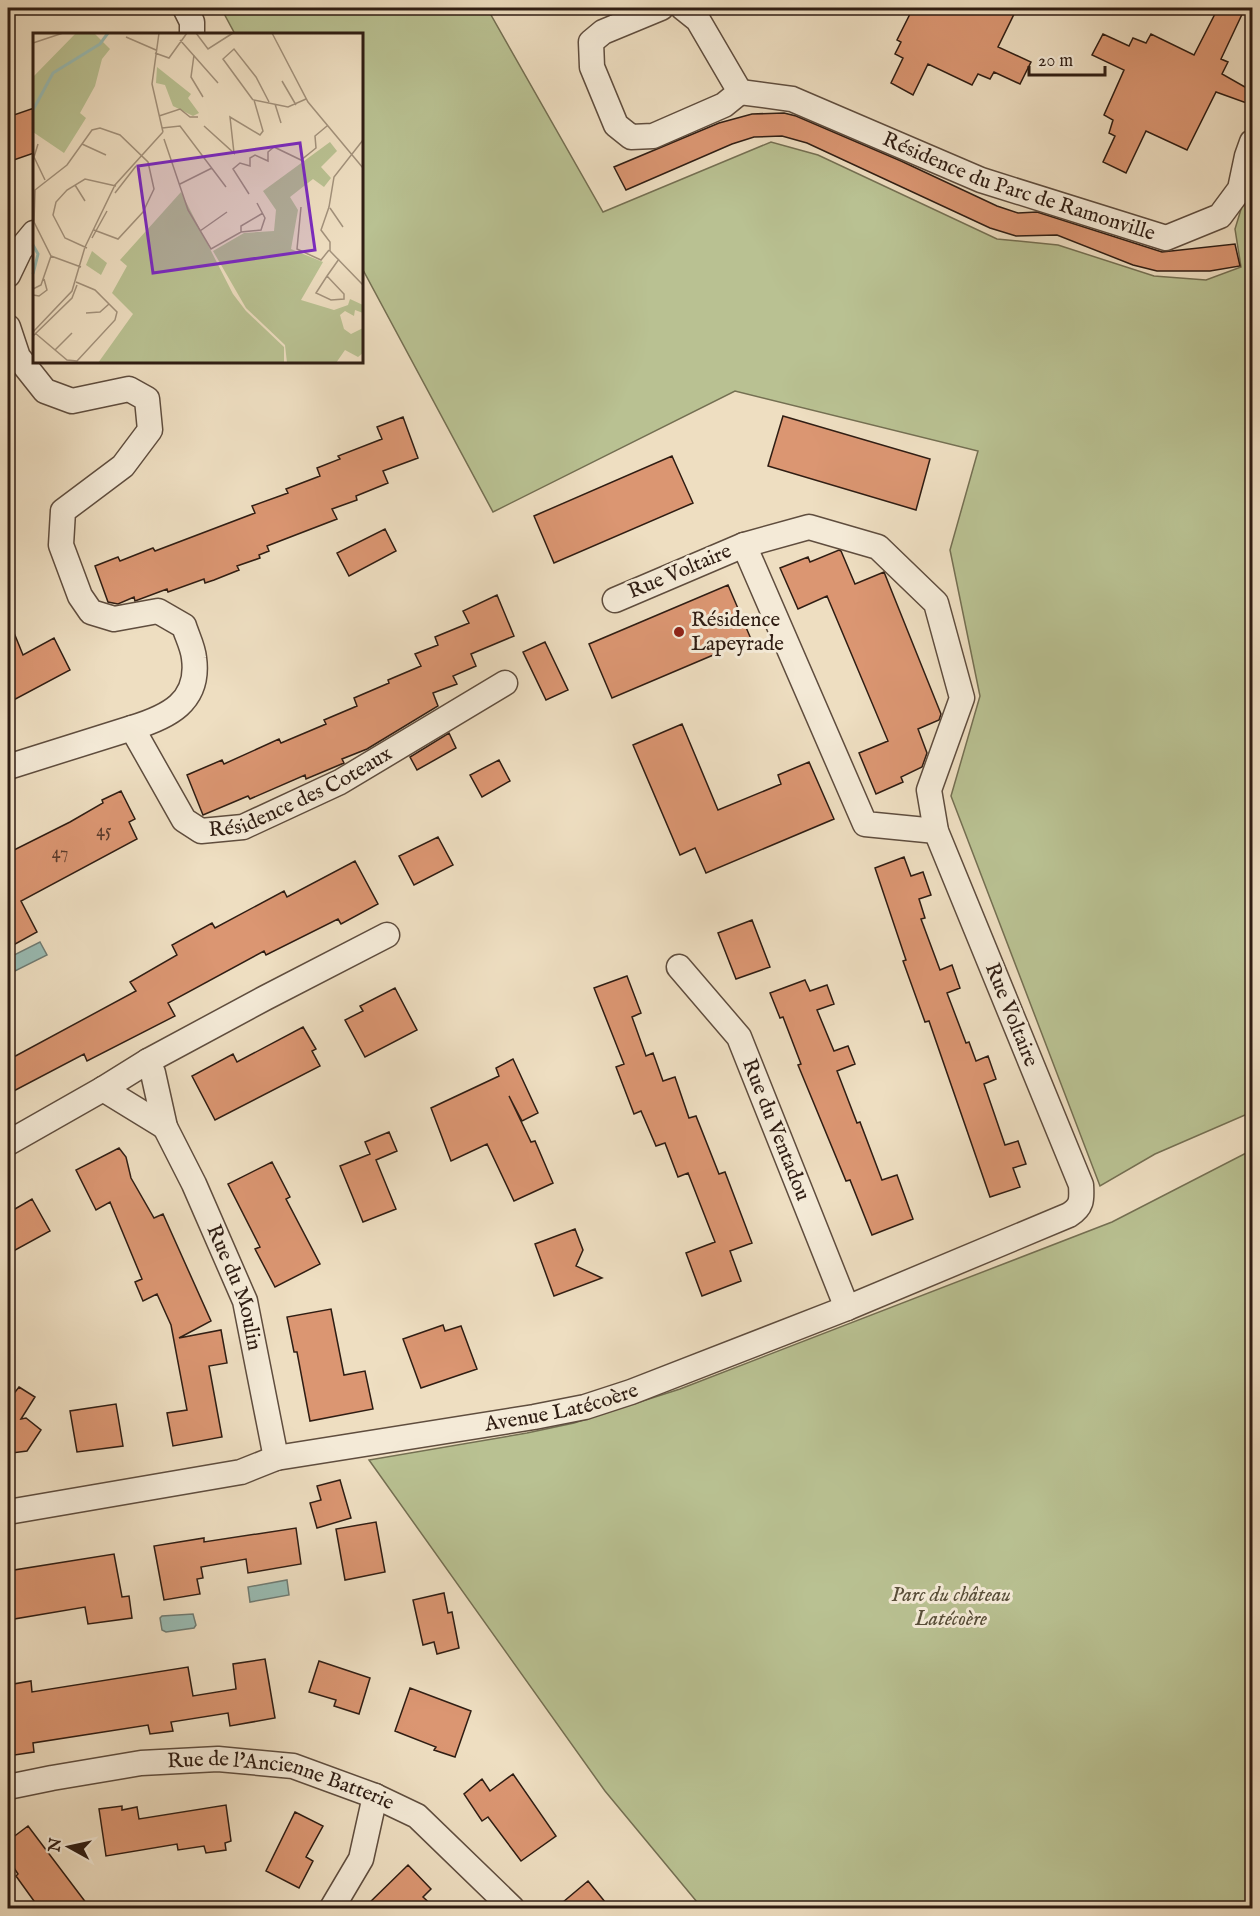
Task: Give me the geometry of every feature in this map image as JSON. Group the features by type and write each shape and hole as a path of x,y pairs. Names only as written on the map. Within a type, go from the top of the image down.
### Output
{"street":[{"path":"185,8 192,22 192,33"},
{"path":"661,8 603,32 591,42 592,67 616,125 631,136 653,136 724,105 740,92 698,20 683,8"},
{"name":"Résidence du Parc de Ramonville","path":"740,92 792,99 981,180 1167,238 1220,216 1240,189 1252,142"},
{"path":"8,275 20,250 33,235"},
{"path":"8,327 18,357 45,391 72,401 129,389 147,399 150,430 123,466 63,511 61,545 80,596 91,612 114,619 158,611 184,626 194,658 194,681 185,702 158,720 8,767"},
{"name":"Rue Voltaire","path":"615,600 744,544 809,526 878,547 936,603 962,698 930,790 936,831 1081,1185 1082,1200"},
{"name":"Rue Voltaire","path":"744,544 865,824 936,831"},
{"name":"Résidence des Coteaux","path":"132,728 184,820 201,831 243,827 340,782 505,682"},
{"path":"8,1143 147,1061 387,935"},
{"name":"Rue du Ventadou","path":"679,967 739,1037 847,1308"},
{"name":"Rue du Moulin","path":"147,1061 153,1073 165,1127 194,1184 245,1301 276,1458"},
{"path":"103,1089 165,1127"},
{"name":"Avenue Latécoère","path":"8,1512 241,1472 276,1458 585,1407 632,1392 847,1308 1069,1215 1078,1209 1082,1200"},
{"name":"Rue de l'Ancienne Batterie","path":"8,1787 141,1763 218,1759 293,1766 375,1796 417,1816 512,1908"},
{"path":"333,1908 361,1859 375,1796"}],"green space":[{"path":"221,8 487,8 603,212 771,142 818,155 997,239 1058,245 1154,276 1206,280 1241,267 1235,229 1252,173 1252,1112 1155,1154 1100,1186 951,796 980,696 950,550 978,451 735,391 493,512 363,270 363,33 234,33"},
{"name":"Parc du château Latécoère","path":"1252,1150 1252,1908 702,1908 605,1791 369,1460 574,1423 680,1389 1112,1222"}],"water":[{"path":"40,942 47,955 13,972 8,958"},
{"path":"287,1580 289,1595 250,1602 248,1587"},
{"path":"193,1614 196,1625 194,1628 166,1632 162,1630 160,1618 162,1616"}],"building":[{"path":"913,8 1017,8 998,47 1031,62 1020,84 994,72 990,79 978,74 972,85 928,64 913,95 891,83 903,58 895,54 901,42 897,40"},
{"path":"1218,8 1245,8 1221,59 1228,62 1222,74 1252,91 1252,105 1216,92 1187,150 1146,131 1126,173 1103,162 1115,136 1109,133 1113,120 1104,115 1124,70 1092,55 1103,34 1129,46 1133,38 1146,43 1151,34 1194,55"},
{"path":"33,108 33,153 8,162 8,117"},
{"path":"784,113 901,161 997,206 1018,213 1037,212 1162,252 1235,244 1240,266 1210,271 1157,271 1133,265 1057,235 1016,236 990,228 807,143 782,136 754,137 732,144 626,190 614,167 719,123 752,114"},
{"path":"783,416 930,459 916,510 768,466"},
{"path":"403,417 418,458 383,471 388,483 356,496 357,500 332,509 337,519 267,546 269,551 259,555 260,558 237,566 239,570 214,580 205,583 204,579 135,601 134,597 118,604 108,602 95,566 118,557 120,561 153,548 155,551 255,513 252,506 288,493 286,489 320,476 317,468 340,459 338,456 382,439 377,427"},
{"path":"672,456 693,503 554,563 534,516"},
{"path":"385,529 396,551 349,576 337,553"},
{"path":"839,550 855,584 884,572 941,714 939,720 918,729 927,753 922,767 901,777 903,782 876,794 859,753 888,741 827,596 798,609 780,568 808,557 810,562"},
{"name":"Résidence Lapeyrade","path":"728,585 751,639 612,698 589,644"},
{"path":"497,595 514,636 471,654 476,666 453,676 457,684 433,693 438,706 367,749 342,759 344,763 306,779 305,775 250,799 248,796 203,815 187,775 222,760 224,764 279,739 281,743 326,724 324,720 357,706 354,698 421,666 415,654 438,645 435,637 469,623 463,611"},
{"path":"8,618 23,655 54,638 70,670 8,703"},
{"path":"545,642 568,690 546,700 523,652"},
{"path":"682,724 718,810 781,784 778,775 809,762 834,819 706,873 695,848 680,855 633,745"},
{"path":"449,733 456,748 417,770 410,757"},
{"path":"499,760 510,781 482,797 470,775"},
{"path":"121,791 135,819 129,822 137,839 21,901 37,932 8,948 8,853 70,822 103,803 102,800"},
{"path":"438,837 453,865 414,885 399,856"},
{"path":"904,857 911,876 923,872 931,895 919,899 925,918 921,919 940,970 952,965 960,988 947,993 966,1043 969,1042 976,1061 988,1056 996,1079 984,1084 1005,1145 1018,1141 1026,1164 1013,1168 1020,1187 990,1197 929,1021 925,1022 903,961 906,960 875,868"},
{"path":"355,861 378,904 341,924 338,919 266,955 264,951 168,1003 175,1016 87,1061 84,1054 8,1094 8,1060 136,991 130,982 177,955 172,945 212,923 215,928 284,891 287,897"},
{"path":"752,920 770,967 736,979 718,933"},
{"path":"627,976 641,1013 632,1017 646,1056 653,1053 663,1081 675,1077 689,1118 696,1116 719,1174 725,1172 752,1243 730,1251 741,1281 702,1296 686,1253 715,1242 688,1173 678,1177 665,1143 656,1146 641,1111 634,1114 616,1067 624,1064 594,988"},
{"path":"805,980 810,991 827,985 834,1004 817,1010 834,1051 848,1046 855,1064 837,1071 882,1180 897,1175 913,1219 872,1235 850,1180 846,1181 798,1065 801,1064 783,1017 780,1018 770,993"},
{"path":"395,988 417,1030 365,1057 345,1020 363,1011 360,1006"},
{"path":"303,1027 316,1049 312,1051 320,1066 215,1120 192,1076 233,1054 237,1062"},
{"path":"513,1059 538,1113 522,1121 509,1096 531,1142 535,1141 553,1183 514,1201 487,1144 451,1161 431,1108 499,1076 496,1068"},
{"path":"389,1132 397,1151 376,1160 396,1209 363,1222 340,1166 370,1154 365,1142"},
{"path":"119,1148 126,1157 131,1178 154,1218 163,1214 211,1321 179,1338 221,1330 227,1363 209,1366 222,1437 173,1446 167,1413 187,1410 171,1325 157,1294 143,1301 135,1282 142,1279 110,1202 96,1210 76,1170"},
{"path":"272,1162 290,1197 286,1199 320,1264 275,1287 255,1249 260,1247 228,1184"},
{"path":"32,1199 50,1231 8,1254 8,1213"},
{"path":"575,1229 583,1250 576,1266 602,1278 554,1296 535,1244"},
{"path":"331,1309 344,1375 365,1371 373,1409 310,1421 297,1352 294,1352 287,1317"},
{"path":"443,1325 445,1331 461,1326 477,1369 421,1388 403,1339"},
{"path":"19,1387 35,1397 21,1419 26,1418 41,1430 27,1451 12,1453 11,1447 8,1447 8,1401"},
{"path":"116,1404 123,1446 77,1452 70,1411"},
{"path":"340,1480 351,1518 317,1528 310,1503 321,1500 317,1486"},
{"path":"376,1522 385,1572 345,1580 336,1529"},
{"path":"296,1528 301,1564 248,1573 246,1559 201,1567 203,1578 197,1579 200,1594 164,1600 154,1546 204,1538 204,1542"},
{"path":"114,1554 122,1597 129,1596 132,1618 88,1624 85,1607 8,1620 8,1571"},
{"path":"444,1593 448,1613 452,1612 459,1648 437,1654 434,1642 423,1645 413,1600"},
{"path":"265,1659 275,1718 230,1726 228,1713 171,1722 173,1731 150,1734 148,1725 33,1743 34,1752 8,1756 8,1685 31,1681 32,1692 188,1667 193,1696 236,1689 233,1664"},
{"path":"319,1661 370,1678 359,1714 334,1706 336,1700 309,1692"},
{"path":"410,1688 471,1711 455,1757 434,1750 436,1747 395,1731"},
{"path":"513,1774 556,1836 521,1861 488,1817 482,1821 464,1794 482,1779 490,1791"},
{"path":"226,1805 231,1841 225,1843 226,1850 206,1853 204,1846 178,1850 177,1844 106,1856 99,1809 122,1806 122,1810 137,1807 139,1819"},
{"path":"295,1812 323,1826 306,1857 313,1861 299,1888 266,1871"},
{"path":"28,1826 90,1908 39,1908 16,1876 18,1874 8,1859 8,1841"},
{"path":"408,1865 431,1889 423,1897 435,1908 364,1908"},
{"path":"588,1881 610,1908 556,1908"}],"place":[{"name":"Résidence Lapeyrade","path":"679,632"}]}
